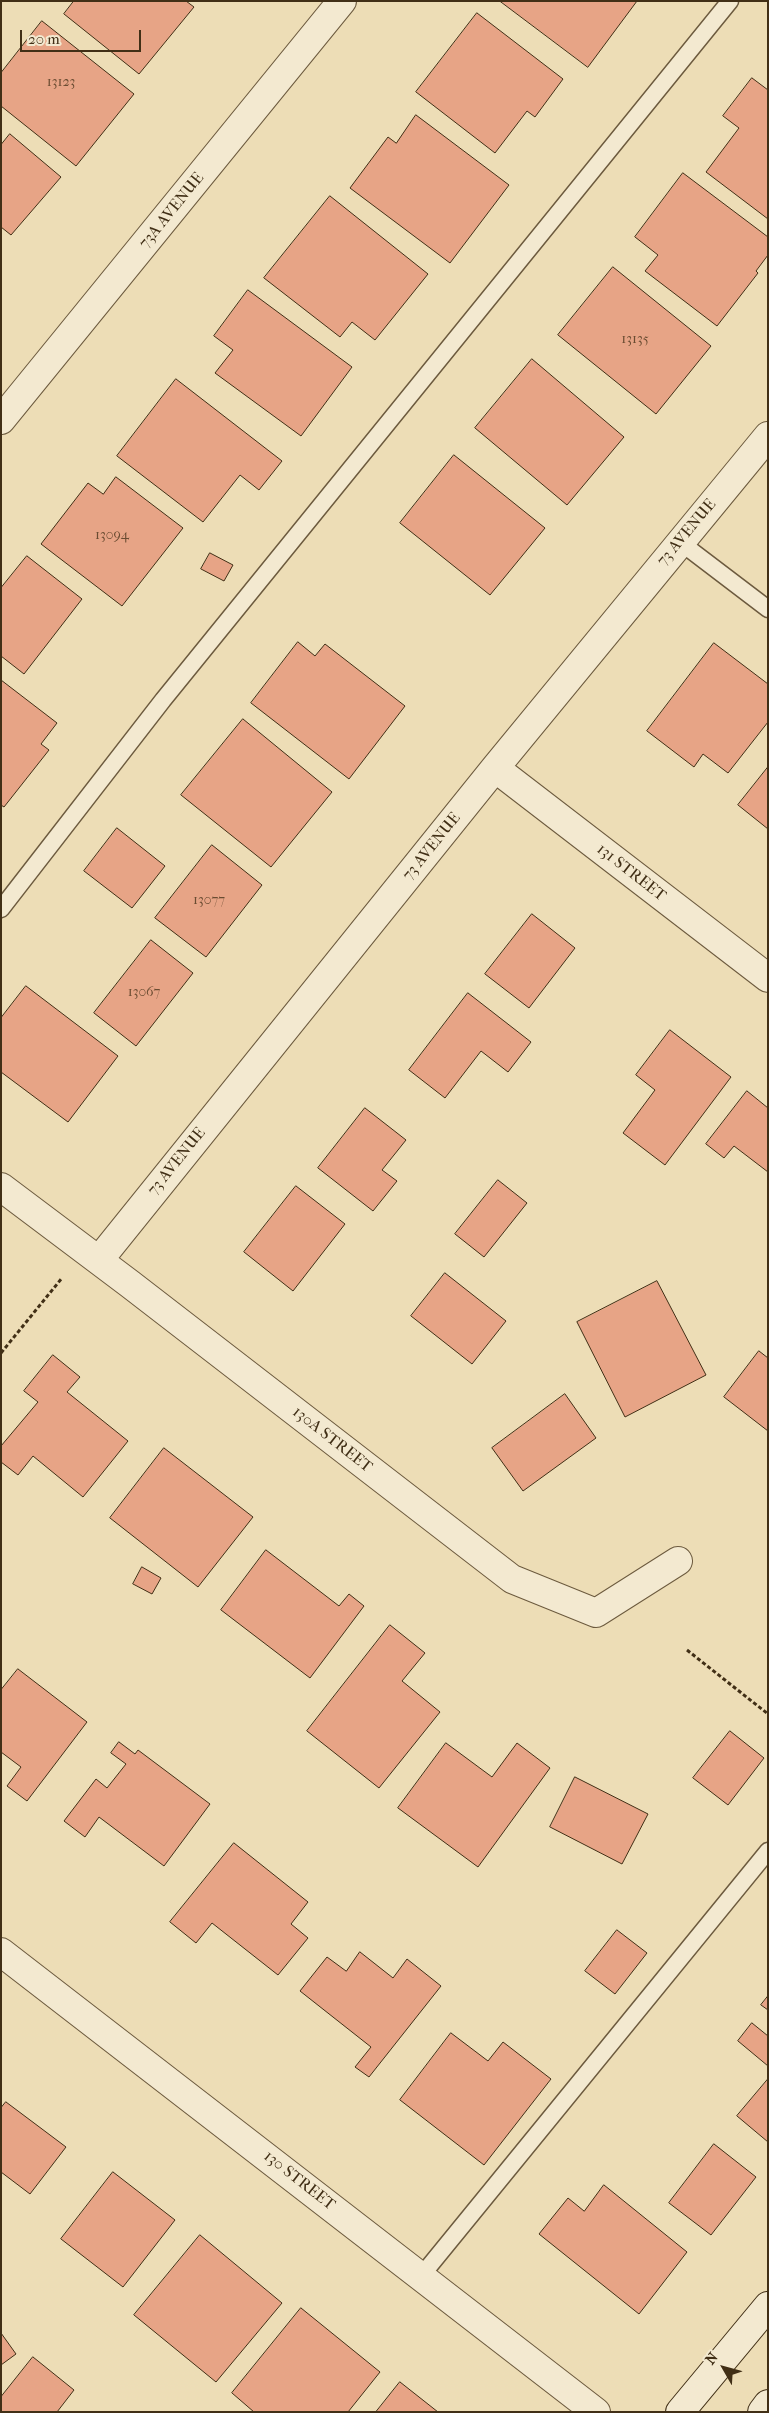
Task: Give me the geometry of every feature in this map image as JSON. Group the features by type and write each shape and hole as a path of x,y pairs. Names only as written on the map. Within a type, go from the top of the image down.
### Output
{"street":[{"name":"73A AVENUE","path":"1,420 342,1"},
{"name":"73 AVENUE","path":"99,1260 495,768 768,436"},
{"name":"131 STREET","path":"495,768 768,978"},
{"name":"130A STREET","path":"1,1187 99,1260 512,1579 596,1613 678,1561"},
{"name":"130 STREET","path":"1,1952 422,2275 596,2412"},
{"path":"680,2412 768,2306"},
{"path":"762,2412 768,2404"}],"lane":[{"path":"1,909 163,700 730,1"},
{"path":"680,542 768,609"},
{"path":"422,2275 768,1851"}],"path":[{"path":"1,1353 63,1278"},
{"path":"688,1650 768,1714"}],"building":[{"path":"74,1 186,1 194,7 139,74 64,14"},
{"path":"500,1 637,1 588,67"},
{"path":"477,13 563,79 535,117 527,111 495,153 416,92"},
{"path":"42,21 134,94 76,166 1,106 1,73"},
{"path":"752,78 768,90 768,219 706,172 739,128 723,116"},
{"path":"416,115 509,185 450,263 350,188 388,137 396,143"},
{"path":"10,134 61,177 11,235 1,227 1,145"},
{"path":"683,173 768,237 768,255 756,271 758,273 717,326 645,271 658,255 635,237"},
{"path":"330,196 428,274 375,340 352,322 340,337 264,278"},
{"path":"613,267 711,346 656,414 558,335"},
{"path":"248,290 352,367 301,436 215,373 233,350 214,336"},
{"path":"532,359 624,437 567,505 475,428"},
{"path":"176,379 282,461 259,490 240,475 203,522 117,456"},
{"path":"454,455 545,528 490,595 400,523"},
{"path":"116,477 183,528 122,606 41,544 88,483 103,494"},
{"path":"210,553 233,565 224,581 201,569"},
{"path":"27,556 82,599 24,674 1,656 1,588"},
{"path":"298,642 315,656 325,644 405,706 349,779 251,703"},
{"path":"714,643 768,684 768,722 728,773 703,754 694,767 647,731"},
{"path":"1,680 57,723 41,744 49,750 4,807 1,805"},
{"path":"243,719 332,792 271,867 181,795"},
{"path":"768,767 768,829 738,805"},
{"path":"117,828 165,866 132,908 84,871"},
{"path":"212,845 262,885 206,957 155,918"},
{"path":"532,914 575,948 529,1008 485,974"},
{"path":"151,940 193,973 136,1046 94,1013"},
{"path":"26,986 118,1056 68,1122 1,1072 1,1018"},
{"path":"468,993 531,1042 508,1072 481,1051 445,1098 409,1070"},
{"path":"670,1030 731,1077 665,1165 623,1133 655,1090 636,1075"},
{"path":"747,1091 768,1108 768,1172 734,1146 724,1158 706,1144"},
{"path":"365,1108 406,1140 382,1170 397,1181 373,1211 318,1168"},
{"path":"498,1180 527,1203 484,1257 455,1234"},
{"path":"296,1186 345,1224 293,1291 244,1252"},
{"path":"445,1273 506,1321 472,1364 411,1316"},
{"path":"657,1281 706,1375 625,1417 577,1322"},
{"path":"759,1351 768,1358 768,1431 724,1397"},
{"path":"53,1355 80,1377 67,1392 128,1441 83,1497 33,1456 18,1475 1,1462 1,1446 38,1402 24,1391"},
{"path":"565,1394 596,1438 523,1491 492,1448"},
{"path":"164,1448 253,1517 198,1587 110,1518"},
{"path":"266,1550 339,1606 349,1594 364,1606 310,1678 221,1610"},
{"path":"142,1567 161,1578 152,1594 133,1584"},
{"path":"390,1625 425,1653 402,1681 440,1712 379,1788 307,1731"},
{"path":"18,1669 87,1722 27,1801 7,1786 21,1767 1,1752 1,1690"},
{"path":"730,1731 764,1758 728,1805 693,1778"},
{"path":"119,1742 135,1754 138,1750 210,1804 164,1866 99,1817 85,1837 64,1821 96,1779 107,1788 126,1764 111,1753"},
{"path":"446,1743 492,1777 517,1743 550,1768 478,1867 398,1808"},
{"path":"575,1777 648,1814 622,1864 550,1827"},
{"path":"234,1843 308,1902 291,1924 308,1938 278,1975 212,1923 196,1943 170,1922"},
{"path":"617,1930 647,1953 615,1994 585,1971"},
{"path":"360,1952 393,1978 407,1959 441,1986 369,2077 355,2067 371,2047 300,1991 327,1957 346,1971"},
{"path":"768,1996 768,2010 761,2005"},
{"path":"752,2023 768,2036 768,2066 738,2041"},
{"path":"451,2033 488,2061 503,2042 551,2079 484,2165 400,2100"},
{"path":"768,2079 768,2142 737,2116"},
{"path":"6,2102 66,2147 30,2194 1,2172 1,2108"},
{"path":"714,2144 756,2177 711,2235 669,2203"},
{"path":"113,2172 175,2220 123,2287 61,2239"},
{"path":"604,2185 687,2252 639,2314 539,2234 568,2198 584,2211"},
{"path":"200,2235 282,2303 216,2382 134,2315"},
{"path":"301,2308 380,2372 348,2412 254,2412 232,2393"},
{"path":"1,2333 16,2354 1,2365"},
{"path":"33,2357 74,2390 57,2412 1,2412 1,2397"},
{"path":"400,2382 438,2412 376,2412"}]}
